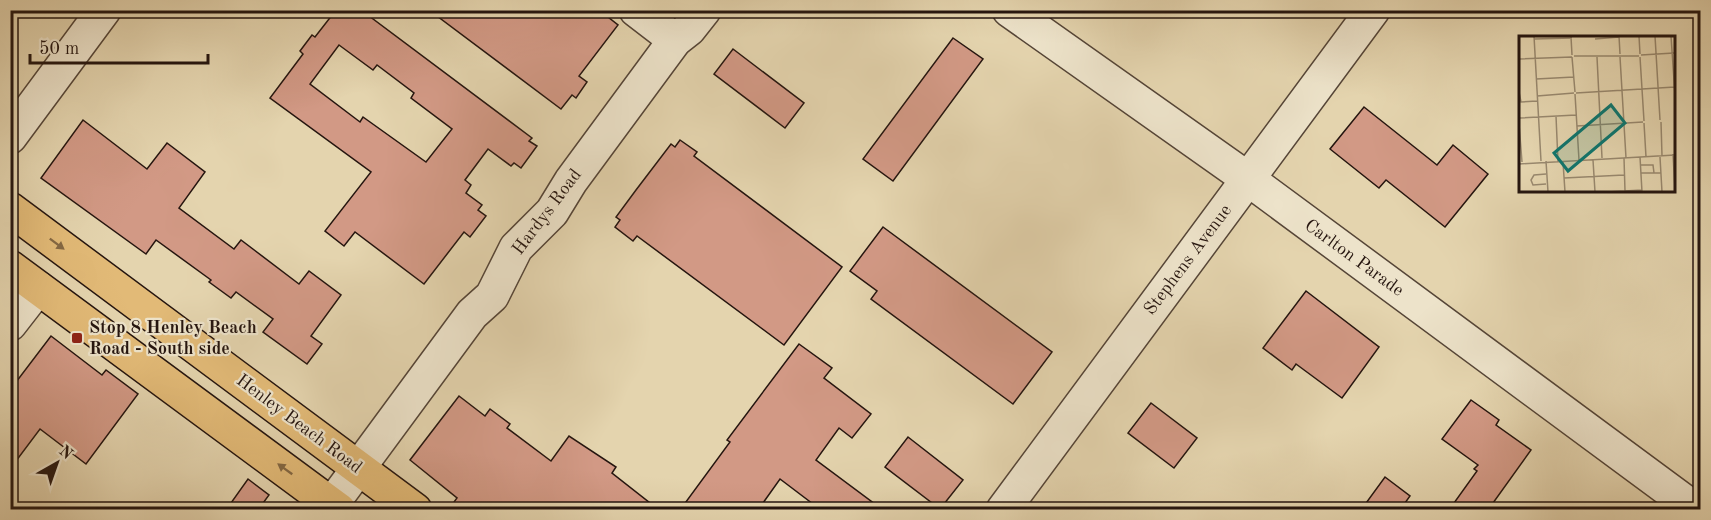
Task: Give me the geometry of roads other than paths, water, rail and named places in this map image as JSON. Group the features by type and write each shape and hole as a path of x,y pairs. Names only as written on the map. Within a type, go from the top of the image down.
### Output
{"main road":[{"name":"Henley Beach Road","path":"10,208 415,510"},
{"path":"10,267 335,507"}],"street":[{"path":"10,136 104,10"},
{"path":"636,10 675,40"},
{"name":"Hardys Road","path":"335,507 359,468 472,314 492,296 516,248 552,212 571,181 675,40 704,10"},
{"name":"Carlton Parade","path":"1009,10 1248,179 1691,501"},
{"name":"Stephens Avenue","path":"1003,510 1373,10"},
{"path":"10,324 38,288"}],"place":[{"name":"Stop 8 Henley Beach Road - South side","path":"77,338"}]}
